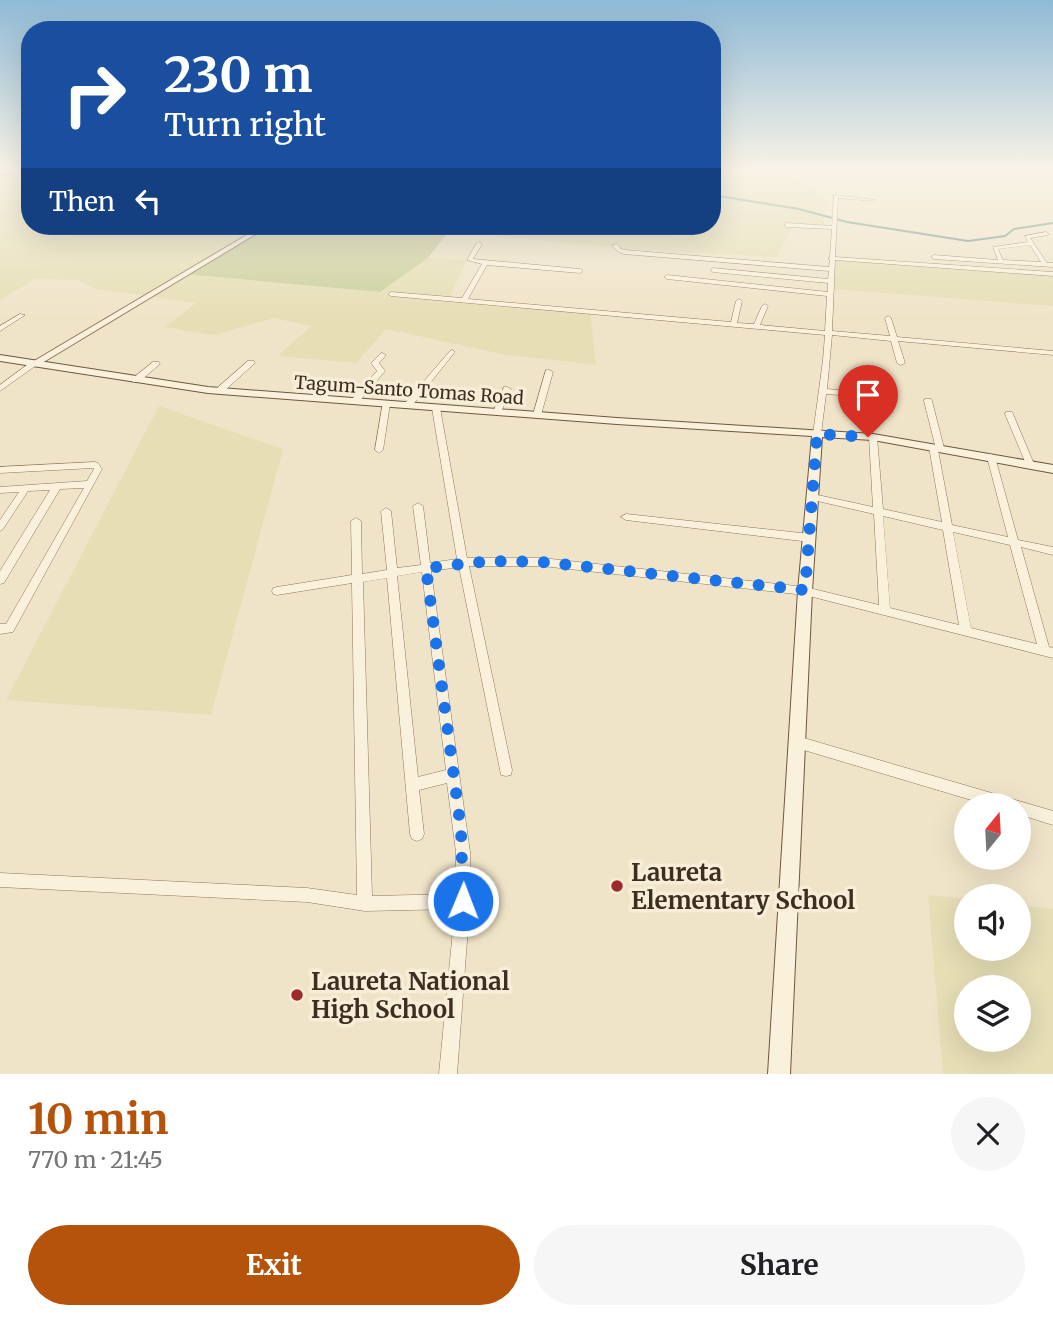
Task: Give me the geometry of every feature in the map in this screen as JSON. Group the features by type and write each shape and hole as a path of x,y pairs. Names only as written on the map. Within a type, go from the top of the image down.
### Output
{"main road":[{"path":"34,364 251,235"},
{"name":"Tagum-Santo Tomas Road","path":"0,358 219,391 873,437 1053,469"},
{"path":"779,1074 805,590 817,434"}],"street":[{"path":"787,225 833,222 827,360 817,434"},
{"path":"1045,264 1028,236 1045,232 1053,245"},
{"path":"1001,261 995,248 1031,243"},
{"path":"479,244 470,260 580,271"},
{"path":"615,245 624,252 830,269"},
{"path":"1014,247 1022,263"},
{"path":"934,257 1053,265"},
{"path":"831,258 1053,274"},
{"path":"990,261 995,270"},
{"path":"464,300 485,263"},
{"path":"713,270 830,281"},
{"path":"667,277 829,294"},
{"path":"391,294 1053,353"},
{"path":"734,324 739,301"},
{"path":"757,326 765,306"},
{"path":"0,329 22,316"},
{"path":"888,318 901,363"},
{"path":"408,405 452,352"},
{"path":"355,401 382,371 375,363 382,355"},
{"path":"219,391 251,363"},
{"path":"0,389 34,364"},
{"path":"136,380 156,364"},
{"path":"537,415 549,372"},
{"path":"497,412 507,390"},
{"path":"822,391 880,397"},
{"path":"928,401 966,631"},
{"path":"379,450 386,404"},
{"path":"436,408 463,562 506,770"},
{"path":"1009,414 1030,464"},
{"path":"873,437 885,610"},
{"path":"991,457 1048,652"},
{"path":"0,470 89,464 99,466 9,629 0,629"},
{"path":"0,490 90,484"},
{"path":"0,580 57,486"},
{"path":"0,527 26,488"},
{"path":"813,497 1053,551"},
{"path":"418,506 463,852 463,901 448,1074"},
{"path":"386,511 417,834"},
{"path":"626,517 810,538"},
{"path":"356,521 365,904"},
{"path":"276,591 463,562 542,562 805,590 1048,652"},
{"path":"797,742 970,793"},
{"path":"412,785 454,775"},
{"path":"1031,811 1053,818"},
{"path":"0,880 307,895 365,904 463,901"}],"shaded area":[{"path":"0,219 21,219 21,235 249,235 186,273 380,292 428,258 467,260 447,302 590,309 596,365 502,354 386,329 356,363 278,356 311,326 274,318 214,335 165,327 196,303 96,289 77,280 35,279 0,300"},
{"path":"721,219 824,219 824,226 795,224 776,257 639,250 484,235 721,235"},
{"path":"834,260 1053,275 1053,306 831,289"},
{"path":"159,406 283,449 211,715 6,700"},
{"path":"928,895 954,898 954,961 1031,961 1031,906 1053,909 1053,1074 943,1074"}],"green space":[{"path":"249,235 446,235 428,258 380,292 184,274"}],"waterway":[{"path":"836,219 968,241 1005,236 1014,229 1053,223"}],"place":[{"name":"Laureta Elementary School","path":"617,886"},
{"name":"Laureta National High School","path":"297,995"}],"route":[{"path":"463,901 461,830 426,568 463,562 542,562 805,590 817,434 868,437"}]}
